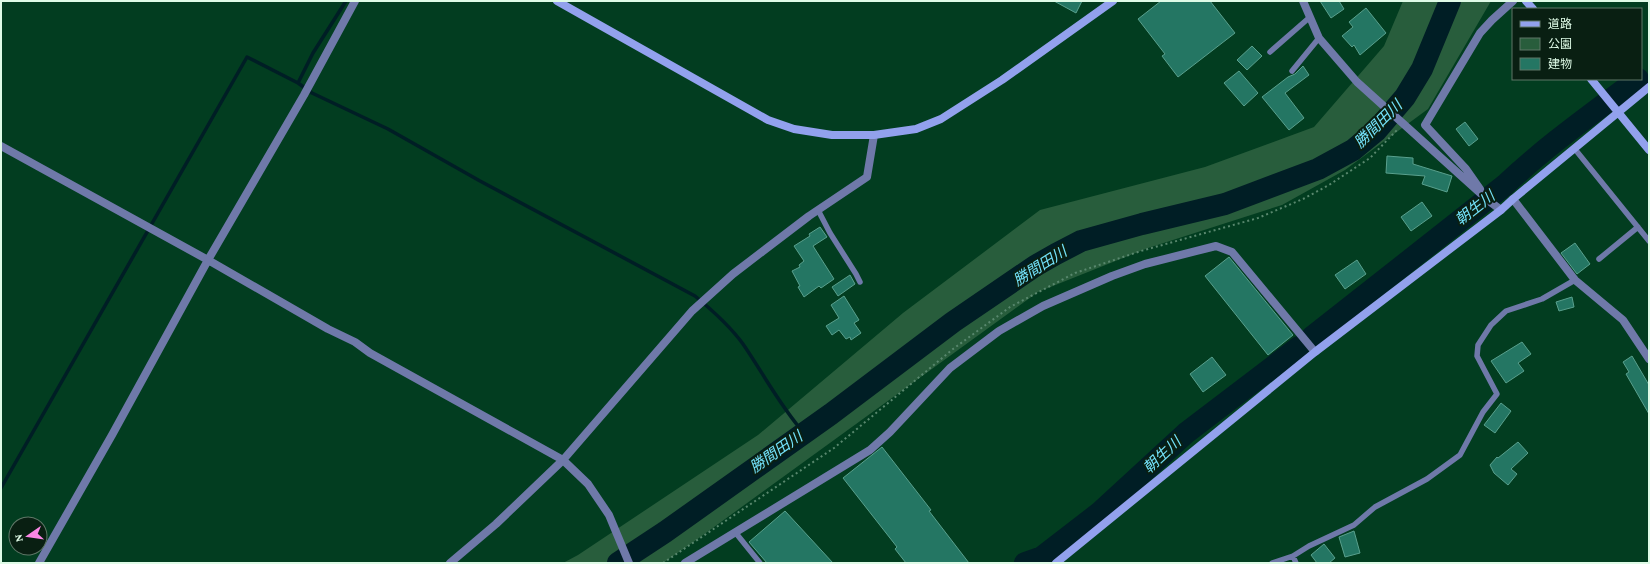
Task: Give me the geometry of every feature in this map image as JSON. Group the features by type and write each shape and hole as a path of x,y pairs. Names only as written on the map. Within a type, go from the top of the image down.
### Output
{"street":[{"path":"39,563 112,435 208,260 304,95 355,1"},
{"path":"557,1 768,120 794,129 832,135 874,135 916,129 941,119 1002,80 1113,1"},
{"path":"1303,1 1319,38 1356,82 1488,201 1501,210"},
{"path":"1488,201 1466,169 1425,125 1480,33 1513,1"},
{"path":"1592,80 1649,150"},
{"path":"1056,563 1315,352 1501,210 1649,87"},
{"path":"450,563 496,524 563,460 692,311 733,274 818,210 867,177 874,135"},
{"path":"1,146 208,260 328,330 355,342 370,353 563,460 588,484 609,515 629,563"},
{"path":"1513,199 1575,280 1623,320 1649,358"},
{"path":"684,563 870,450 890,432 950,368 999,330 1050,303 1112,276 1145,264 1216,246 1232,252 1315,352"}],"lane":[{"path":"1270,52 1310,17"},
{"path":"1292,70 1319,38"},
{"path":"1574,148 1649,241"},
{"path":"818,210 830,233 860,282"},
{"path":"1598,259 1638,227"},
{"path":"1272,563 1293,556 1309,546 1354,525 1375,507 1427,479 1460,455 1483,412 1497,394 1478,356 1478,345 1491,325 1506,311 1542,299 1575,280"},
{"path":"735,532 760,563"},
{"path":"1293,556 1296,563"}],"path":[{"path":"663,563 834,448 953,349 1010,307 1075,273 1141,251 1258,218 1303,198 1329,185 1370,158 1405,126"}],"green space":[{"path":"1403,1 1491,1 1428,109 1345,170 1282,205 1148,248 1038,292 663,563 563,563 578,555 758,435 903,313 1040,210 1205,167 1314,127 1384,46"}],"building":[{"path":"1054,1 1082,1 1076,13"},
{"path":"1161,1 1210,1 1235,33 1178,77 1162,56 1165,54 1138,19"},
{"path":"1320,1 1339,1 1344,9 1331,18"},
{"path":"1366,8 1386,33 1360,55 1354,45 1352,47 1342,36 1353,27 1349,22"},
{"path":"1252,46 1262,56 1247,70 1237,60"},
{"path":"1303,66 1309,75 1285,93 1304,118 1289,130 1262,97 1288,77 1295,74"},
{"path":"1239,71 1258,93 1244,106 1224,83"},
{"path":"1465,122 1478,139 1469,146 1456,129"},
{"path":"1387,156 1413,158 1413,164 1452,176 1447,192 1422,184 1425,176 1386,173"},
{"path":"1422,202 1432,216 1411,231 1401,217"},
{"path":"820,227 827,237 813,246 834,279 821,288 819,286 804,297 798,287 800,286 792,271 800,267 799,265 804,261 794,246 810,236 809,234"},
{"path":"1575,243 1590,264 1577,274 1561,253"},
{"path":"1229,257 1293,335 1268,355 1205,276"},
{"path":"1357,260 1366,274 1345,289 1335,275"},
{"path":"850,275 855,284 838,296 832,287"},
{"path":"844,296 859,320 854,323 861,333 851,340 850,337 846,339 839,330 832,335 826,326 839,318 831,305"},
{"path":"1572,297 1574,307 1559,311 1556,302"},
{"path":"1522,342 1531,354 1518,363 1524,371 1506,383 1491,361"},
{"path":"1632,356 1649,385 1649,414 1626,374 1629,372 1623,362"},
{"path":"1212,357 1226,375 1203,392 1190,374"},
{"path":"1501,403 1511,411 1495,433 1484,425"},
{"path":"1518,442 1528,453 1511,469 1517,474 1508,485 1494,473 1490,465 1497,457 1498,458"},
{"path":"882,447 931,510 929,511 969,563 906,563 895,549 897,547 843,478"},
{"path":"785,511 833,563 767,563 749,542"},
{"path":"1354,531 1360,553 1345,557 1339,537"},
{"path":"1324,544 1335,558 1329,563 1317,563 1311,555"}],"waterway":[{"path":"298,83 313,53 346,1"},
{"name":"勝間田川","path":"618,563 665,532 831,414 953,322 1035,266 1056,254 1081,241 1142,224 1225,204 1318,169 1353,150 1376,131 1405,97 1422,69 1450,1"},
{"path":"1,488 247,57 298,83 312,93 388,129 480,181 695,296 720,318 738,337 779,401 804,433"},
{"name":"朝生川","path":"1312,337 1505,185 1553,143 1637,80"},
{"name":"朝生川","path":"1025,563 1042,557 1099,513 1186,433 1299,347"},
{"name":"朝生川","path":"1034,563 1042,557"}]}
